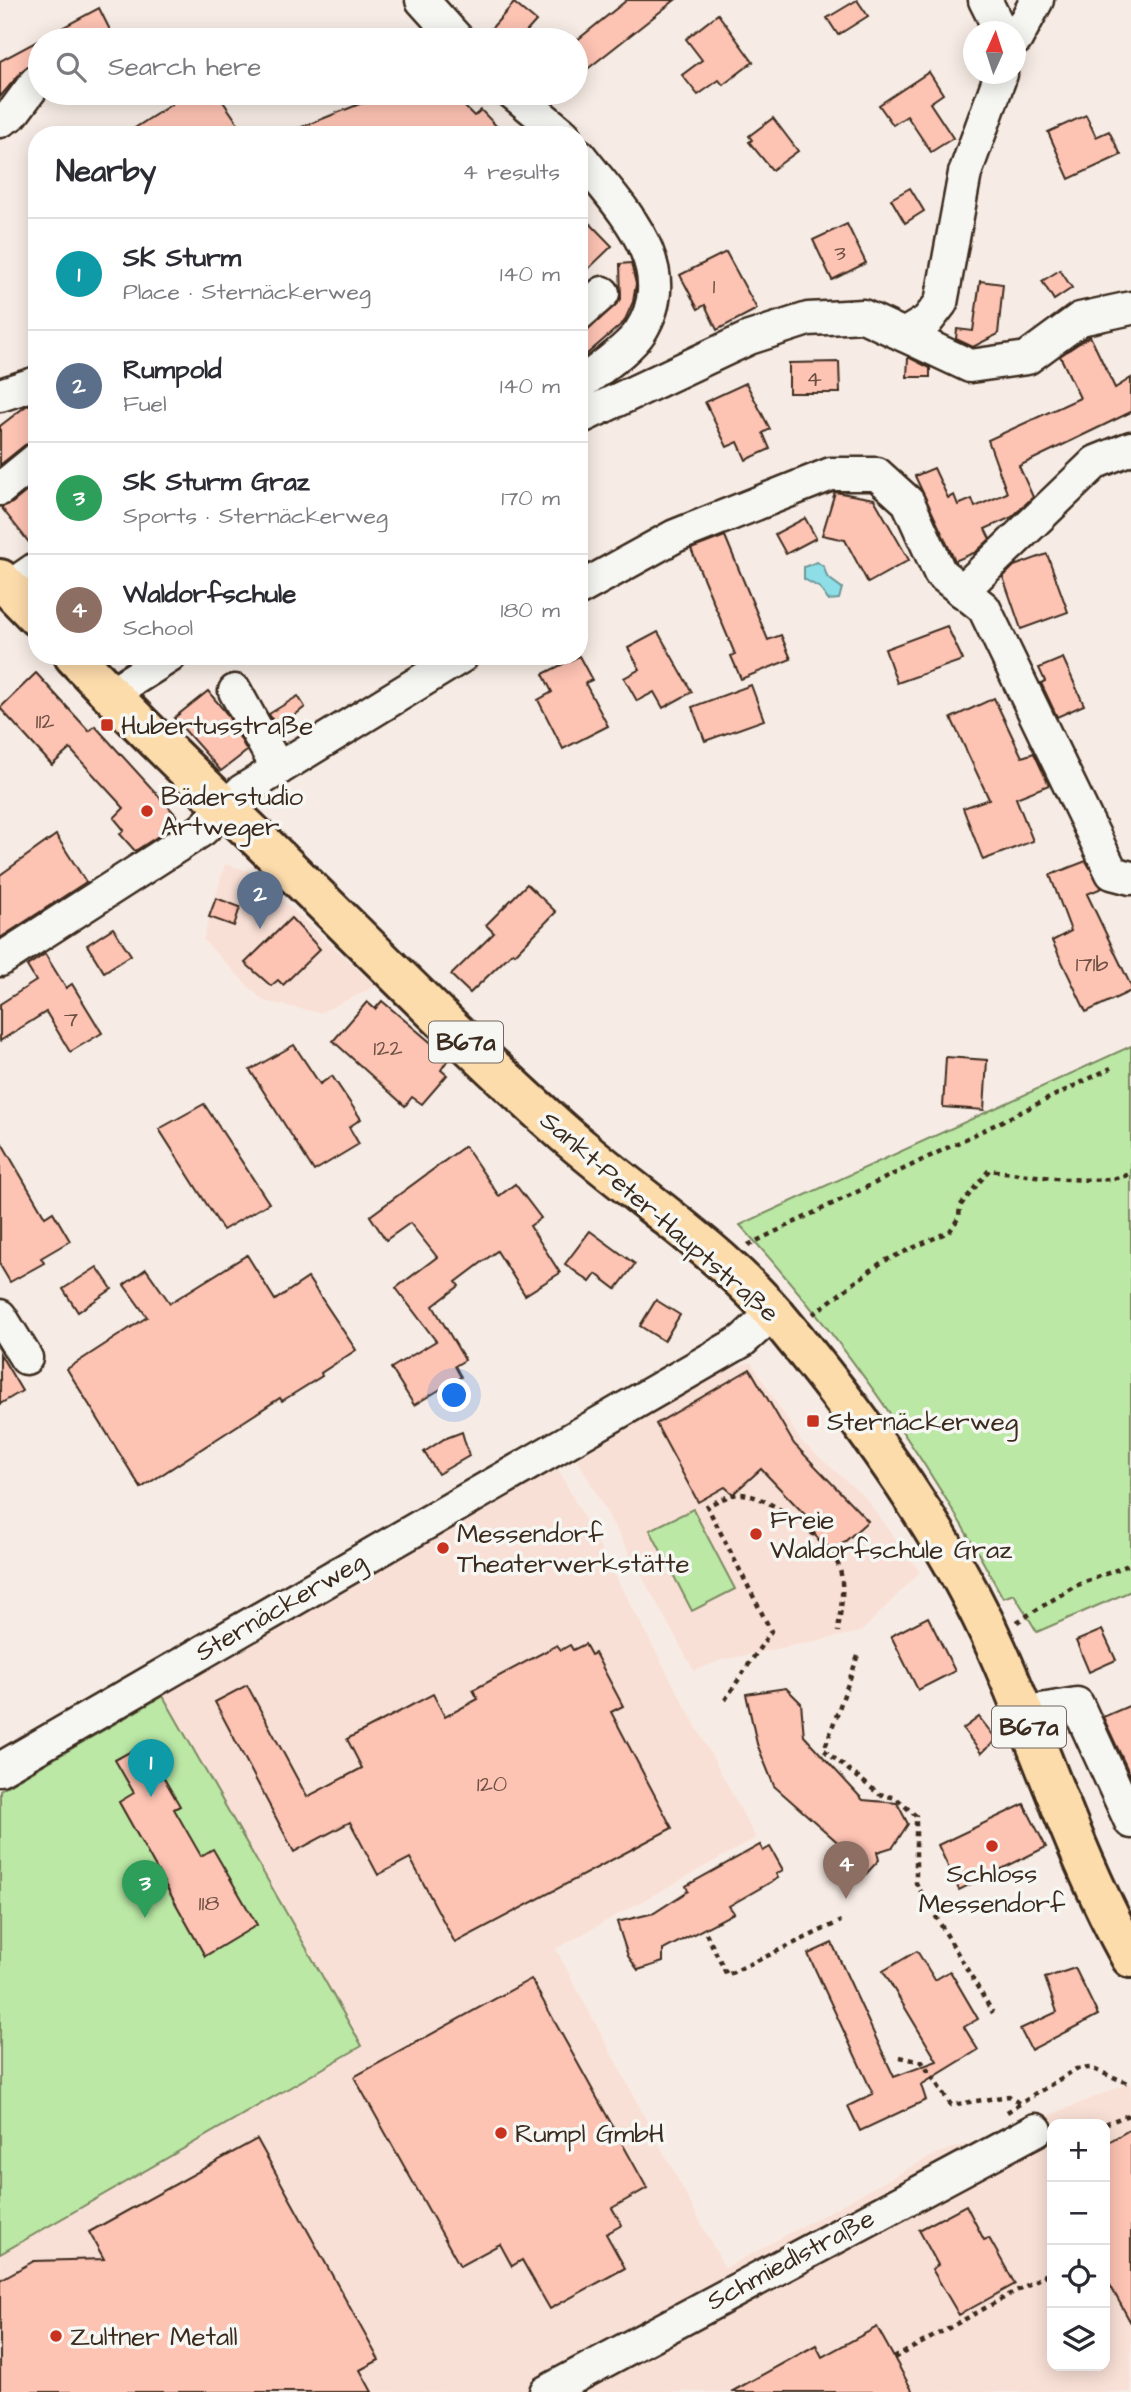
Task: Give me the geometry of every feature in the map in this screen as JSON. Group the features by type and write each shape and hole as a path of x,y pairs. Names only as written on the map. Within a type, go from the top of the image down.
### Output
{"main road":[{"path":"15,578 28,601"},
{"name":"Sankt-Peter-Hauptstraße","path":"83,665 385,966 560,1130 721,1262 774,1312 890,1465 947,1552 998,1651 1105,1911 1131,1958"}],"street":[{"path":"422,0 447,28"},
{"path":"985,0 996,21"},
{"path":"1026,21 1037,0"},
{"path":"904,335 927,321 941,303 965,173 997,84"},
{"path":"0,121 13,113 28,93"},
{"path":"528,105 553,126"},
{"path":"588,167 643,240 656,282 639,334 588,377"},
{"path":"588,306 603,293"},
{"path":"588,414 749,338 808,319 863,316 970,366 1027,358 1080,319 1131,308"},
{"path":"0,395 28,386"},
{"path":"962,591 1096,462 1131,448"},
{"path":"0,488 28,466"},
{"path":"588,584 676,536 831,474 877,474 908,502 940,573 985,608 1112,873 1131,878"},
{"path":"110,694 156,665"},
{"path":"0,960 202,830 242,791 447,665"},
{"path":"235,691 278,769"},
{"name":"Sternäckerweg","path":"0,1769 742,1341 774,1312"},
{"path":"0,1316 26,1358"},
{"path":"1023,1713 1077,1704 1131,1822"},
{"name":"Schmiedlstraße","path":"546,2392 736,2288 1028,2117"}],"path":[{"path":"761,1238 1111,1068"},
{"path":"813,1314 882,1262 950,1231 959,1217 960,1206 989,1170 1042,1178 1119,1180 1131,1173"},
{"path":"725,1700 771,1631 706,1506 741,1494 779,1506 799,1523 837,1560 842,1590 838,1632"},
{"path":"1012,1626 1075,1586 1131,1564"},
{"path":"859,1656 824,1750 878,1794 896,1798 916,1816 916,1883 993,2013"},
{"path":"706,1933 727,1975 841,1921"},
{"path":"900,2057 922,2062 951,2105 1009,2096 1028,2117"},
{"path":"1110,2122 1131,2114"},
{"path":"894,2358 1047,2274"}],"shaded area":[{"path":"225,864 249,871 376,986 320,1013 263,1001 203,940"},
{"name":"Freie Waldorfschule Graz","path":"751,1362 801,1441 865,1497 920,1572 861,1632 722,1660 694,1671 577,1459 723,1371"},
{"path":"558,1469 756,1838 556,1949 725,2268 937,2153 1019,2128 1131,2082 1131,2392 0,2392 0,2254 362,2046 163,1696"}],"green space":[{"path":"1131,1046 1131,1591 1037,1632 1014,1594 1003,1598 946,1499 849,1357 740,1225"},
{"path":"693,1509 735,1589 692,1611 650,1530"},
{"path":"163,1696 362,2046 0,2254 0,1790"}],"water":[{"path":"817,562 824,567 827,577 842,588 839,599 828,600 820,588 804,579 804,567"}],"building":[{"path":"627,0 675,0 588,69 588,31"},
{"path":"857,0 868,16 838,35 827,18"},
{"path":"514,3 536,21 530,28 492,28"},
{"path":"99,8 109,28 62,28"},
{"path":"718,14 753,62 723,85 719,80 698,95 682,75 702,60 686,39"},
{"path":"28,46 28,66 0,97 0,61"},
{"path":"929,72 943,94 930,103 953,138 931,152 907,116 893,125 879,105"},
{"path":"170,105 225,105 240,126 138,126"},
{"path":"357,105 463,105 474,116 481,110 496,126 304,126"},
{"path":"1086,115 1096,137 1109,131 1121,155 1069,179 1048,132"},
{"path":"773,118 798,151 772,170 749,142 752,140 749,136"},
{"path":"910,188 924,211 905,223 891,199"},
{"path":"588,221 612,246 588,269"},
{"path":"847,224 866,263 832,280 813,240"},
{"path":"726,252 757,309 717,330 705,305 698,309 680,275"},
{"path":"631,263 636,284 633,302 624,322 588,353 588,330 621,299 620,264"},
{"path":"1060,270 1072,288 1054,300 1042,281"},
{"path":"980,281 1003,284 998,334 973,347 956,339 957,329 973,331"},
{"path":"1090,336 1115,388 1131,378 1131,412 1019,466 1033,497 1012,517 985,529 990,539 976,552 955,561 915,476 934,468 948,498 954,495 958,505 972,499 975,507 1007,493 988,440 1080,398 1060,356"},
{"path":"908,357 930,368 930,377 907,377"},
{"path":"839,362 840,393 789,393 789,363"},
{"path":"746,383 770,429 763,433 770,449 746,460 738,442 727,447 705,402"},
{"path":"28,405 28,444 0,465 0,426"},
{"path":"28,490 28,541 1,507 12,503"},
{"path":"835,492 874,499 909,560 868,583 845,540 822,535"},
{"path":"805,518 816,538 786,554 775,534"},
{"path":"725,536 768,640 781,635 791,659 741,679 731,656 735,654 691,549"},
{"path":"1047,554 1068,612 1021,629 1003,577 1014,566"},
{"path":"947,626 963,660 897,683 885,649"},
{"path":"658,632 692,692 663,708 654,692 637,701 624,678 640,669 628,648"},
{"path":"1063,658 1084,705 1057,717 1041,683 1045,681 1039,668"},
{"path":"561,665 584,665 592,680 585,683 608,726 563,749 538,700 552,692 543,674"},
{"path":"36,673 89,731 95,726 176,815 177,824 135,851 120,834 124,830 114,818 124,808 70,749 52,765 0,708"},
{"path":"751,685 764,720 705,741 692,707"},
{"path":"208,691 227,714 247,751 221,771 174,718"},
{"path":"298,696 305,707 290,719 294,725 280,734 269,714"},
{"path":"994,698 1022,757 1034,753 1049,785 1016,798 1033,841 983,860 963,808 989,799 951,718"},
{"path":"56,835 86,882 0,938 0,875"},
{"path":"1086,861 1102,888 1087,894 1131,991 1086,1012 1052,941 1071,931 1050,875"},
{"path":"527,884 556,912 515,954 513,952 470,993 451,975 494,933 486,925"},
{"path":"216,898 240,907 234,926 209,917"},
{"path":"291,918 320,949 283,985 278,980 271,986 245,963"},
{"path":"113,928 131,955 104,972 87,945"},
{"path":"45,954 66,988 72,984 102,1033 70,1052 46,1012 0,1041 0,1004 36,981 27,966"},
{"path":"382,1001 449,1058 441,1070 447,1075 422,1104 412,1097 405,1106 333,1041 367,1002 375,1009"},
{"path":"294,1045 320,1084 332,1076 361,1119 349,1127 359,1144 314,1171 250,1070"},
{"path":"946,1057 987,1060 984,1110 943,1107"},
{"path":"204,1104 269,1203 223,1230 159,1129"},
{"path":"0,1140 45,1217 53,1212 70,1241 41,1258 44,1263 10,1282 0,1265"},
{"path":"465,1146 499,1196 515,1184 541,1218 530,1226 560,1273 525,1295 497,1251 456,1282 459,1286 433,1306 465,1360 455,1366 461,1377 414,1405 391,1368 436,1341 396,1288 437,1257 410,1223 386,1240 370,1216"},
{"path":"590,1231 635,1264 616,1289 596,1274 590,1282 565,1264"},
{"path":"247,1255 275,1300 308,1278 356,1350 321,1373 322,1376 282,1401 280,1398 141,1488 67,1369 147,1317 124,1285 146,1269 170,1303"},
{"path":"97,1267 112,1289 78,1312 63,1289"},
{"path":"656,1300 680,1315 664,1341 640,1326"},
{"path":"0,1354 22,1391 0,1404"},
{"path":"750,1369 794,1444 868,1521 832,1553 807,1527 812,1522 761,1469 733,1494 725,1487 698,1502 656,1424"},
{"path":"462,1432 469,1456 438,1474 424,1452 444,1439"},
{"path":"928,1617 955,1671 918,1690 891,1636"},
{"path":"1102,1630 1116,1660 1089,1672 1076,1641"},
{"path":"585,1644 591,1655 595,1653 623,1706 611,1712 672,1828 455,1943 410,1858 378,1875 350,1822 294,1852 215,1702 247,1685 307,1797 362,1768 347,1739 433,1694 445,1717 478,1699 473,1690 557,1645 561,1650 570,1645 573,1650"},
{"path":"786,1688 801,1703 804,1736 863,1800 897,1803 908,1824 893,1847 877,1852 879,1860 865,1875 848,1874 838,1854 843,1847 774,1786 757,1744 746,1694"},
{"path":"1131,1705 1131,1777 1103,1717"},
{"path":"979,1717 997,1740 981,1753 963,1729"},
{"path":"144,1744 180,1806 174,1809 201,1856 213,1849 257,1925 205,1956 119,1802 134,1793 115,1760"},
{"name":"Schloss Messendorf","path":"1024,1804 1046,1847 959,1890 938,1845"},
{"path":"760,1845 763,1851 770,1847 783,1870 776,1874 778,1878 729,1906 734,1913 663,1950 663,1962 638,1970 628,1956 617,1922 654,1913 688,1891 686,1886"},
{"path":"832,1943 894,2077 937,2061 883,1971 917,1951 935,1980 950,1971 978,2019 964,2027 978,2050 921,2085 926,2100 860,2131 848,2106 873,2094 808,1954"},
{"path":"1075,1968 1098,2015 1031,2050 1020,2029 1057,2012 1045,1978"},
{"name":"Rumpl GmbH","path":"531,1979 647,2188 612,2208 622,2225 606,2234 625,2268 550,2309 522,2260 512,2266 500,2244 460,2266 354,2077"},
{"path":"1131,2129 1131,2323 1110,2285 1110,2141"},
{"path":"257,2139 379,2360 360,2370 372,2392 0,2392 0,2280 34,2261 104,2259 89,2232"},
{"path":"966,2205 984,2240 989,2238 1015,2284 959,2315 932,2269 938,2265 919,2230"},
{"path":"877,2327 913,2392 731,2392 816,2345 822,2357"}],"place":[{"name":"Hubertusstraße","path":"107,725"},
{"name":"Bäderstudio Artweger","path":"147,811"},
{"name":"Rumpold","path":"260,929"},
{"name":"Sternäckerweg","path":"813,1421"},
{"name":"Freie Waldorfschule Graz","path":"756,1534"},
{"name":"Messendorf Theaterwerkstätte","path":"443,1548"},
{"name":"SK Sturm","path":"151,1797"},
{"name":"Schloss Messendorf","path":"992,1846"},
{"name":"Waldorfschule","path":"846,1899"},
{"name":"SK Sturm Graz","path":"145,1918"},
{"name":"Rumpl GmbH","path":"501,2133"},
{"name":"Zultner Metall","path":"56,2336"}]}
